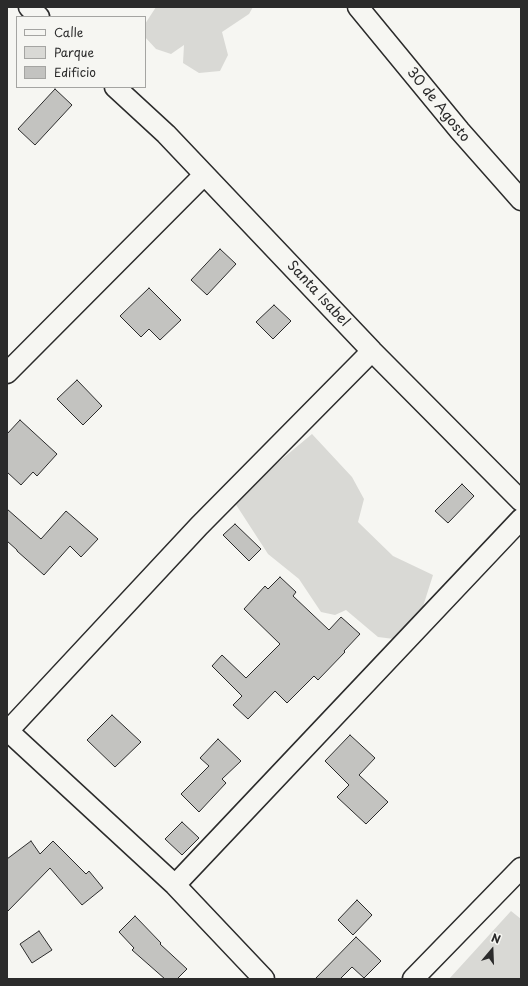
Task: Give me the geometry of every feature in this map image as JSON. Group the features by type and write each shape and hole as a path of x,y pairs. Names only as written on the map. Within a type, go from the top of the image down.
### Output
{"street":[{"path":"29,7 38,16"},
{"name":"30 de Agosto","path":"358,7 460,131 521,200"},
{"name":"Santa Isabel","path":"116,88 166,134 372,351 521,501"},
{"path":"7,373 204,174"},
{"path":"264,979 175,885 7,731 199,526 372,351"},
{"path":"175,885 521,519"},
{"path":"413,979 521,868"}],"green space":[{"path":"156,7 253,7 249,14 222,32 228,55 220,71 199,73 183,63 184,45 171,54 156,49 146,38 146,22"},
{"path":"312,434 352,477 364,499 358,522 393,556 433,575 420,616 394,639 378,637 346,610 335,615 321,612 299,579 268,554 233,500"},
{"path":"511,911 521,919 521,979 449,979"}],"building":[{"path":"55,89 72,105 35,145 18,129"},
{"path":"220,249 236,264 207,295 191,280"},
{"path":"149,288 181,320 160,340 149,329 141,337 120,316"},
{"path":"274,305 291,321 273,339 256,322"},
{"path":"77,380 102,406 83,425 57,399"},
{"path":"20,420 57,454 37,476 33,472 21,485 7,472 7,434"},
{"path":"462,484 474,496 448,523 435,511"},
{"path":"7,509 41,539 66,511 98,539 81,557 70,546 44,575 7,541"},
{"path":"235,524 261,549 249,561 223,535"},
{"path":"280,577 296,592 293,596 329,630 341,617 360,634 318,680 314,676 287,703 275,691 248,719 233,705 242,696 212,666 222,655 246,678 280,644 244,609 265,586 268,589"},
{"path":"112,715 141,742 115,767 87,740"},
{"path":"350,735 375,758 359,775 388,802 366,824 337,797 349,785 325,761"},
{"path":"218,739 241,761 222,779 226,783 199,812 181,794 209,766 200,758"},
{"path":"182,822 199,838 182,855 165,839"},
{"path":"31,841 40,854 53,841 86,874 89,871 103,888 82,905 50,868 7,912 7,859"},
{"path":"357,900 372,915 353,935 338,920"},
{"path":"135,916 161,943 160,944 187,969 177,979 165,979 132,950 134,948 119,932"},
{"path":"39,931 52,950 32,963 20,944"},
{"path":"356,937 381,961 364,978 352,967 340,979 315,979"}]}
